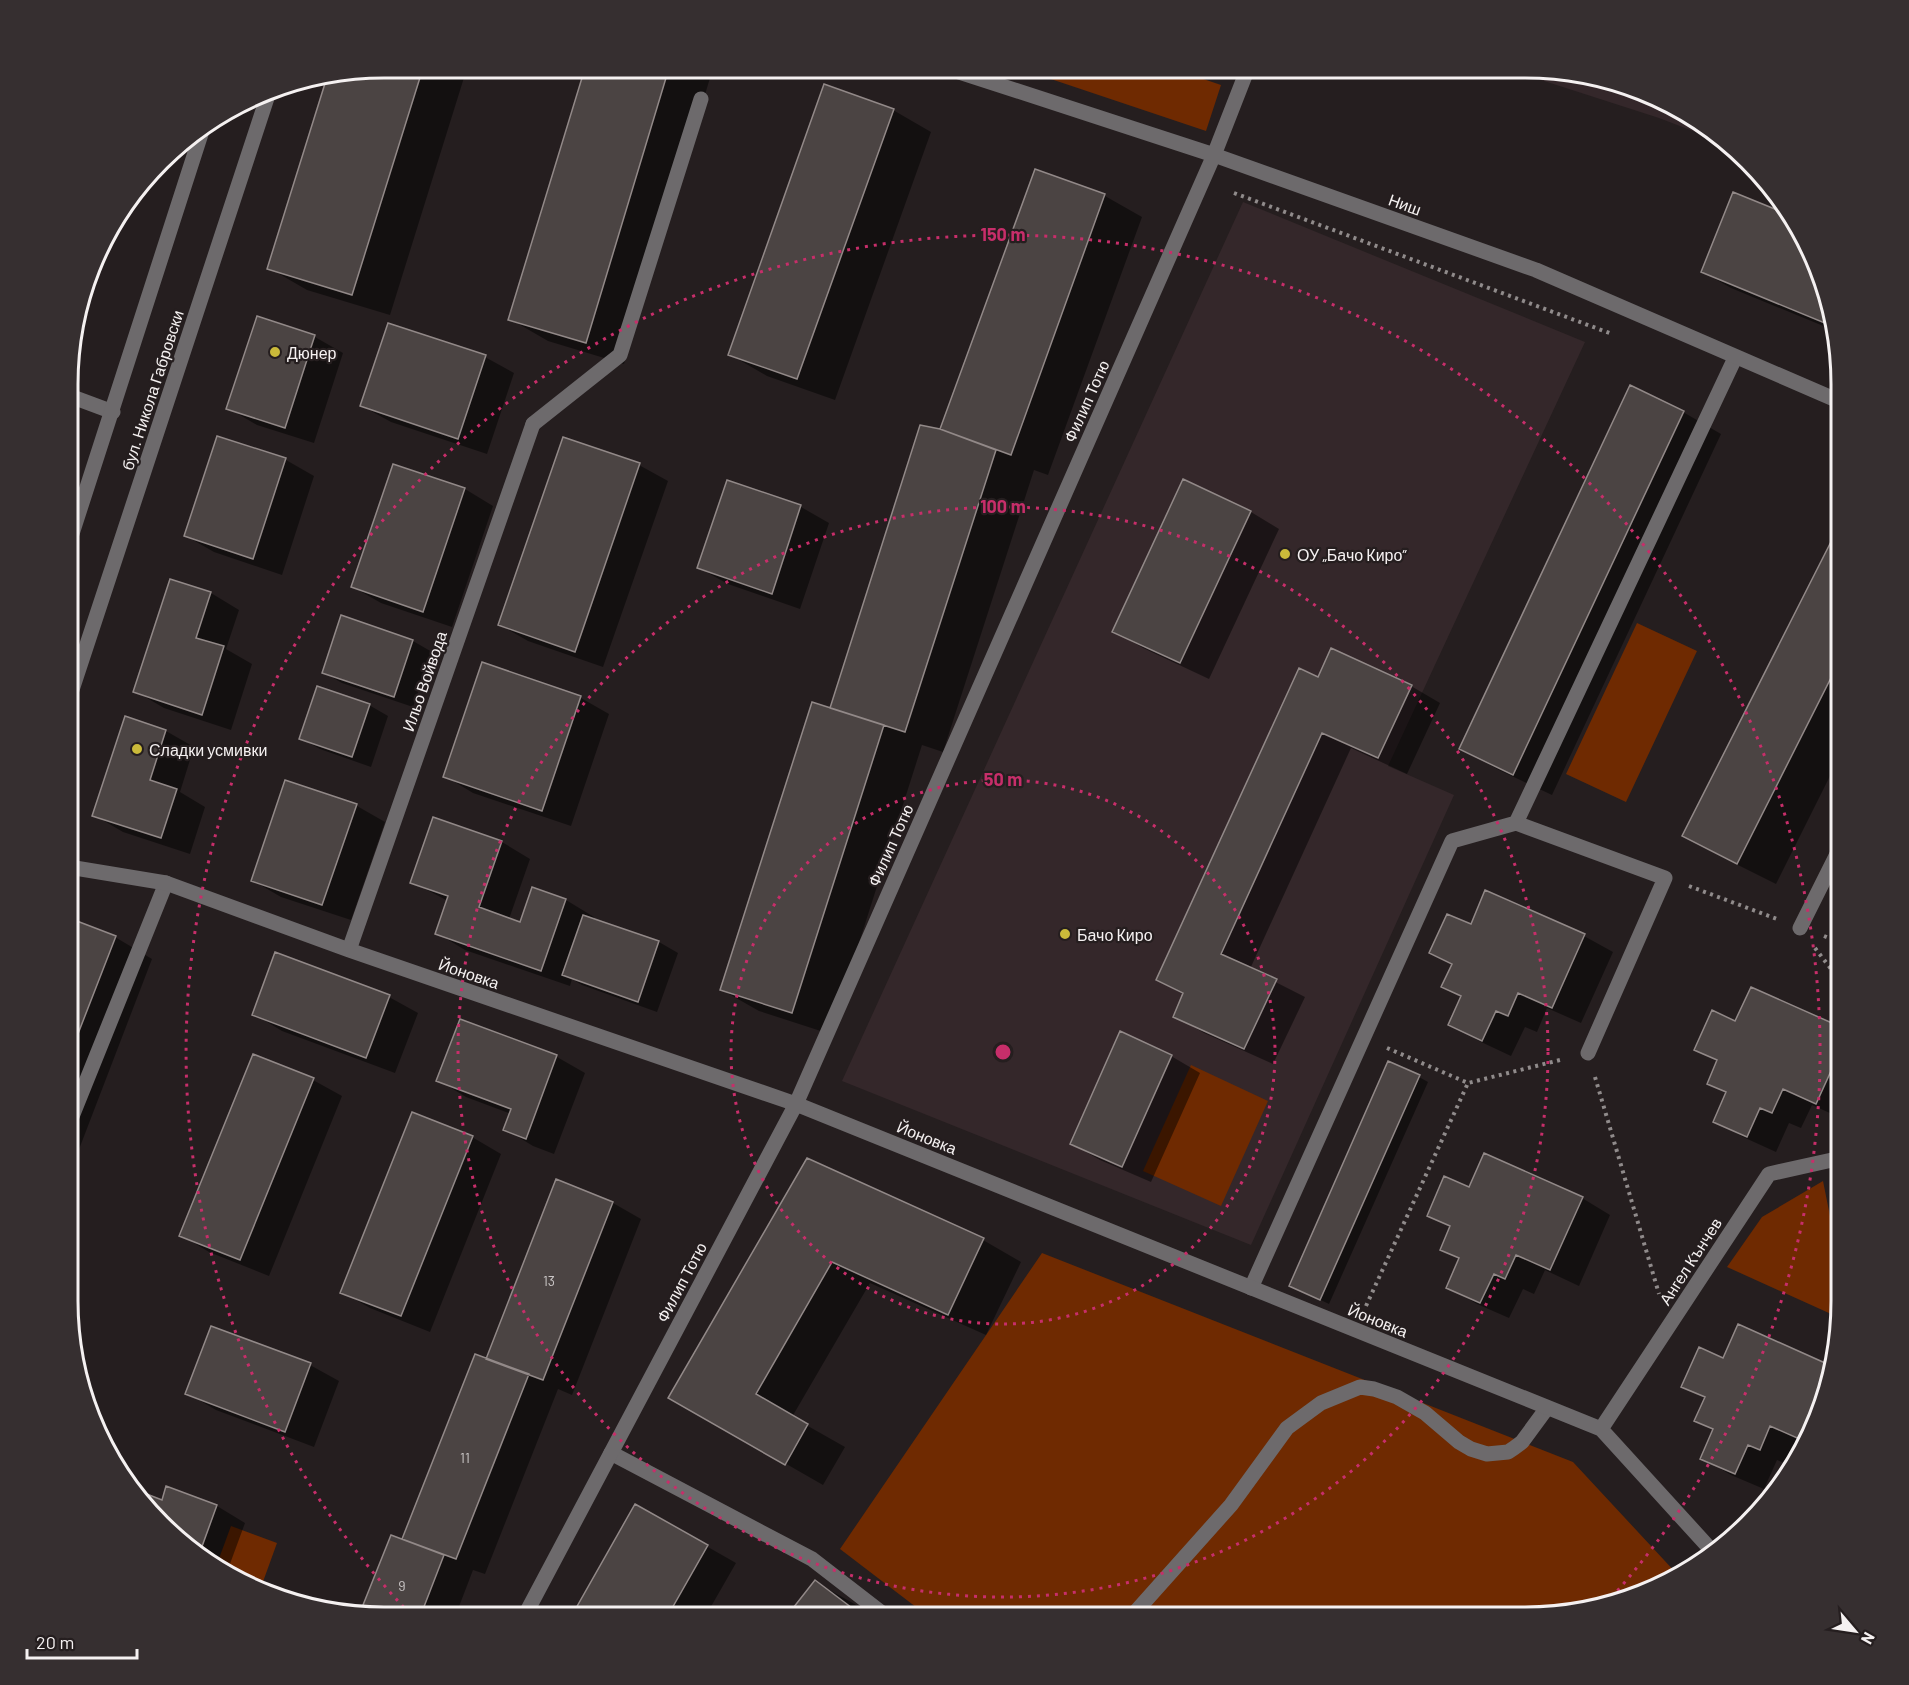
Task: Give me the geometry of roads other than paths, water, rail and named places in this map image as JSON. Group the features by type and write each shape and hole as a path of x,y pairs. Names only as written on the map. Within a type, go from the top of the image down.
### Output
{"street":[{"name":"Ниш","path":"978,78 1214,155 1536,270 1831,398"},
{"name":"Филип Тотю","path":"529,1607 796,1104 1214,155 1244,78"},
{"name":"Ильо Войвода","path":"349,951 533,424 620,355 701,99"},
{"name":"бул. Никола Габровски","path":"78,672 266,102"},
{"name":"бул. Никола Габровски","path":"78,516 198,141"},
{"path":"1516,823 1736,358"},
{"path":"78,399 113,412"},
{"path":"1251,1287 1452,841 1516,823 1665,878 1588,1053"},
{"path":"1800,928 1831,866"},
{"name":"Йоновка","path":"78,868 166,883 349,951 796,1104 1547,1407 1601,1430 1708,1546"},
{"path":"78,1102 166,883"},
{"name":"Ангел Кънчев","path":"1601,1430 1769,1174 1831,1160"},
{"path":"1140,1607 1231,1505 1287,1428 1321,1403 1360,1387 1374,1389 1397,1397 1425,1413 1459,1443 1487,1454 1508,1452 1522,1442 1547,1407"},
{"path":"611,1453 812,1559 874,1607"}],"place":[{"name":"Дюнер","path":"275,352"},
{"name":"ОУ „Бачо Киро”","path":"1285,554"},
{"name":"Сладки усмивки","path":"137,749"},
{"name":"Бачо Киро","path":"1065,934"}]}
